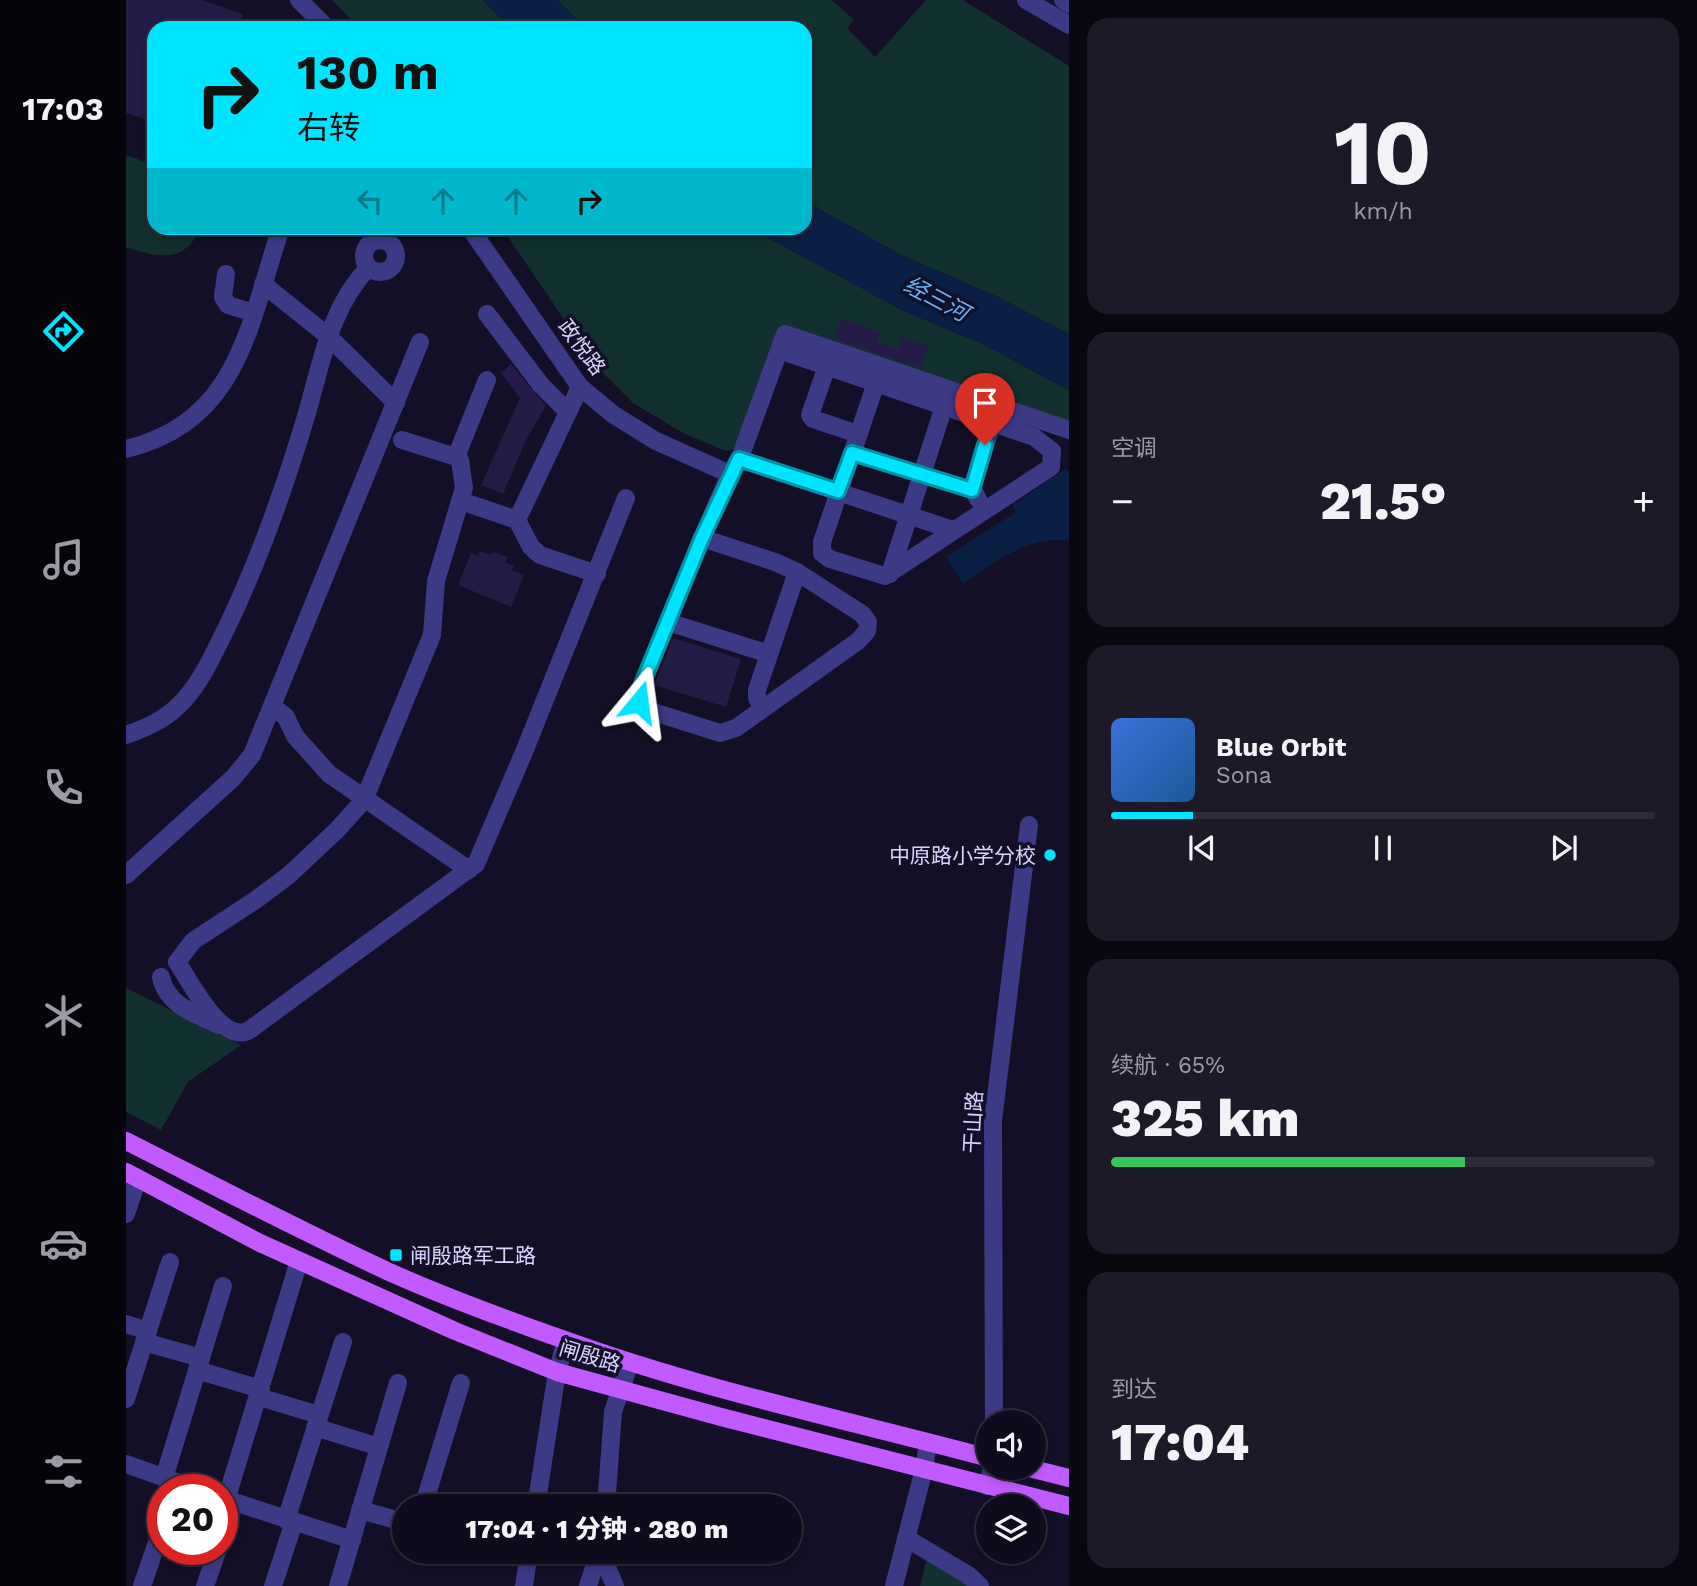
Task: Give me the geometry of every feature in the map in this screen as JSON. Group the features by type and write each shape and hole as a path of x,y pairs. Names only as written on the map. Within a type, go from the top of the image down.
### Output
{"main road":[{"name":"闸殷路","path":"126,1141 278,1219 388,1271 566,1341 782,1407 976,1455"},
{"name":"闸殷路","path":"132,1175 260,1243 455,1331 557,1372 924,1469 976,1475"},
{"path":"1046,1472 1069,1478"},
{"name":"闸殷路","path":"998,1480 1069,1506"}],"street":[{"path":"299,0 320,21"},
{"path":"1026,0 1069,25"},
{"path":"1063,0 1069,4"},
{"path":"126,449 145,445 166,434 190,419 217,395 232,371 279,235"},
{"name":"政悦路","path":"475,235 580,387 614,415 656,441 734,467 838,491 953,530"},
{"path":"126,735 162,720 184,701 216,649 248,582 287,477 328,336 344,299 368,268"},
{"path":"226,274 223,297 228,305 254,313"},
{"path":"263,284 328,336 396,403"},
{"path":"487,314 541,385 568,412"},
{"path":"702,538 797,572 862,614 868,622 867,631 858,641 736,728 720,733 644,709 638,694 702,538 734,467 785,334 1069,430"},
{"path":"126,875 246,764 252,755 420,342"},
{"path":"788,353 944,406 1034,438 1052,451 1051,467 890,574 885,576 830,559 822,553 822,542 876,383"},
{"path":"827,366 810,415 813,419 858,434"},
{"path":"456,457 487,380"},
{"path":"517,520 580,387"},
{"path":"890,574 944,406"},
{"path":"972,490 992,423"},
{"path":"229,1030 215,1018 177,962 200,935 289,875 365,800 432,635 436,581 461,501 464,478 460,460 456,457 402,440"},
{"path":"852,453 972,490 986,510"},
{"path":"161,977 167,994 175,1002 229,1030 245,1032 469,870 479,860 626,498"},
{"path":"461,501 517,520 531,547 540,555 597,574"},
{"path":"763,708 757,698 757,690 797,572"},
{"path":"668,622 769,654"},
{"path":"273,707 286,717 295,736 318,763 365,800 469,870"},
{"name":"干山路","path":"994,1410 993,1121 1029,825"},
{"path":"126,1214 132,1175"},
{"path":"235,1474 299,1261"},
{"path":"126,1399 170,1262"},
{"path":"174,1474 199,1364 223,1286"},
{"path":"126,1324 199,1364 317,1421 379,1447"},
{"path":"538,1494 557,1372 566,1341"},
{"path":"273,1586 317,1421 344,1342"},
{"path":"607,1494 614,1412 629,1362"},
{"path":"338,1586 398,1383"},
{"path":"427,1494 461,1383"},
{"path":"894,1586 924,1469 928,1443"},
{"path":"126,1464 150,1474"},
{"path":"238,1504 352,1540"},
{"path":"360,1510 392,1519"},
{"path":"906,1538 980,1586"},
{"path":"524,1586 527,1564"},
{"path":"589,1586 597,1564"},
{"path":"605,1564 615,1586"},
{"path":"142,1586 149,1565"},
{"path":"205,1586 212,1565"}],"green space":[{"path":"332,0 483,0 503,21 352,21"},
{"path":"557,0 832,0 854,20 847,28 875,57 926,0 963,0 1069,66 1069,334 998,297 899,254 812,205 812,21 578,21"},
{"path":"126,155 147,162 147,235 196,235 186,248 169,255 126,247"},
{"path":"507,235 763,235 904,311 985,345 1069,390 1069,424 779,329 737,448 726,451 683,433 633,403 595,365"},
{"path":"126,988 241,1045 188,1082 161,1130 126,1112"},
{"path":"927,1558 970,1586 920,1586"}],"water":[{"path":"483,0 557,0 578,21 503,21"},
{"name":"经三河","path":"812,205 899,254 998,297 1069,334 1069,390 985,345 904,311 763,235 812,235"},
{"path":"1065,469 1069,471 1069,541 1054,540 1026,546 1000,559 963,584 946,557 1016,512 1013,505"}],"building":[{"path":"126,0 202,0 243,14 242,19 247,21 147,21 147,120 126,113"},
{"path":"841,319 880,332 877,342 898,349 902,338 928,346 921,368 834,339"},
{"path":"511,364 546,406 526,440 503,494 481,485 520,398 501,373"},
{"path":"480,551 508,557 505,562 514,566 512,570 524,575 511,607 458,585 471,553 478,556"},
{"path":"673,638 741,659 726,707 654,685"}],"place":[{"name":"中原路小学分校","path":"1050,855"},
{"name":"闸殷路军工路","path":"396,1255"}],"route":[{"path":"639,702 638,694 702,538 739,459 838,491 852,453 972,490 985,445"}]}
